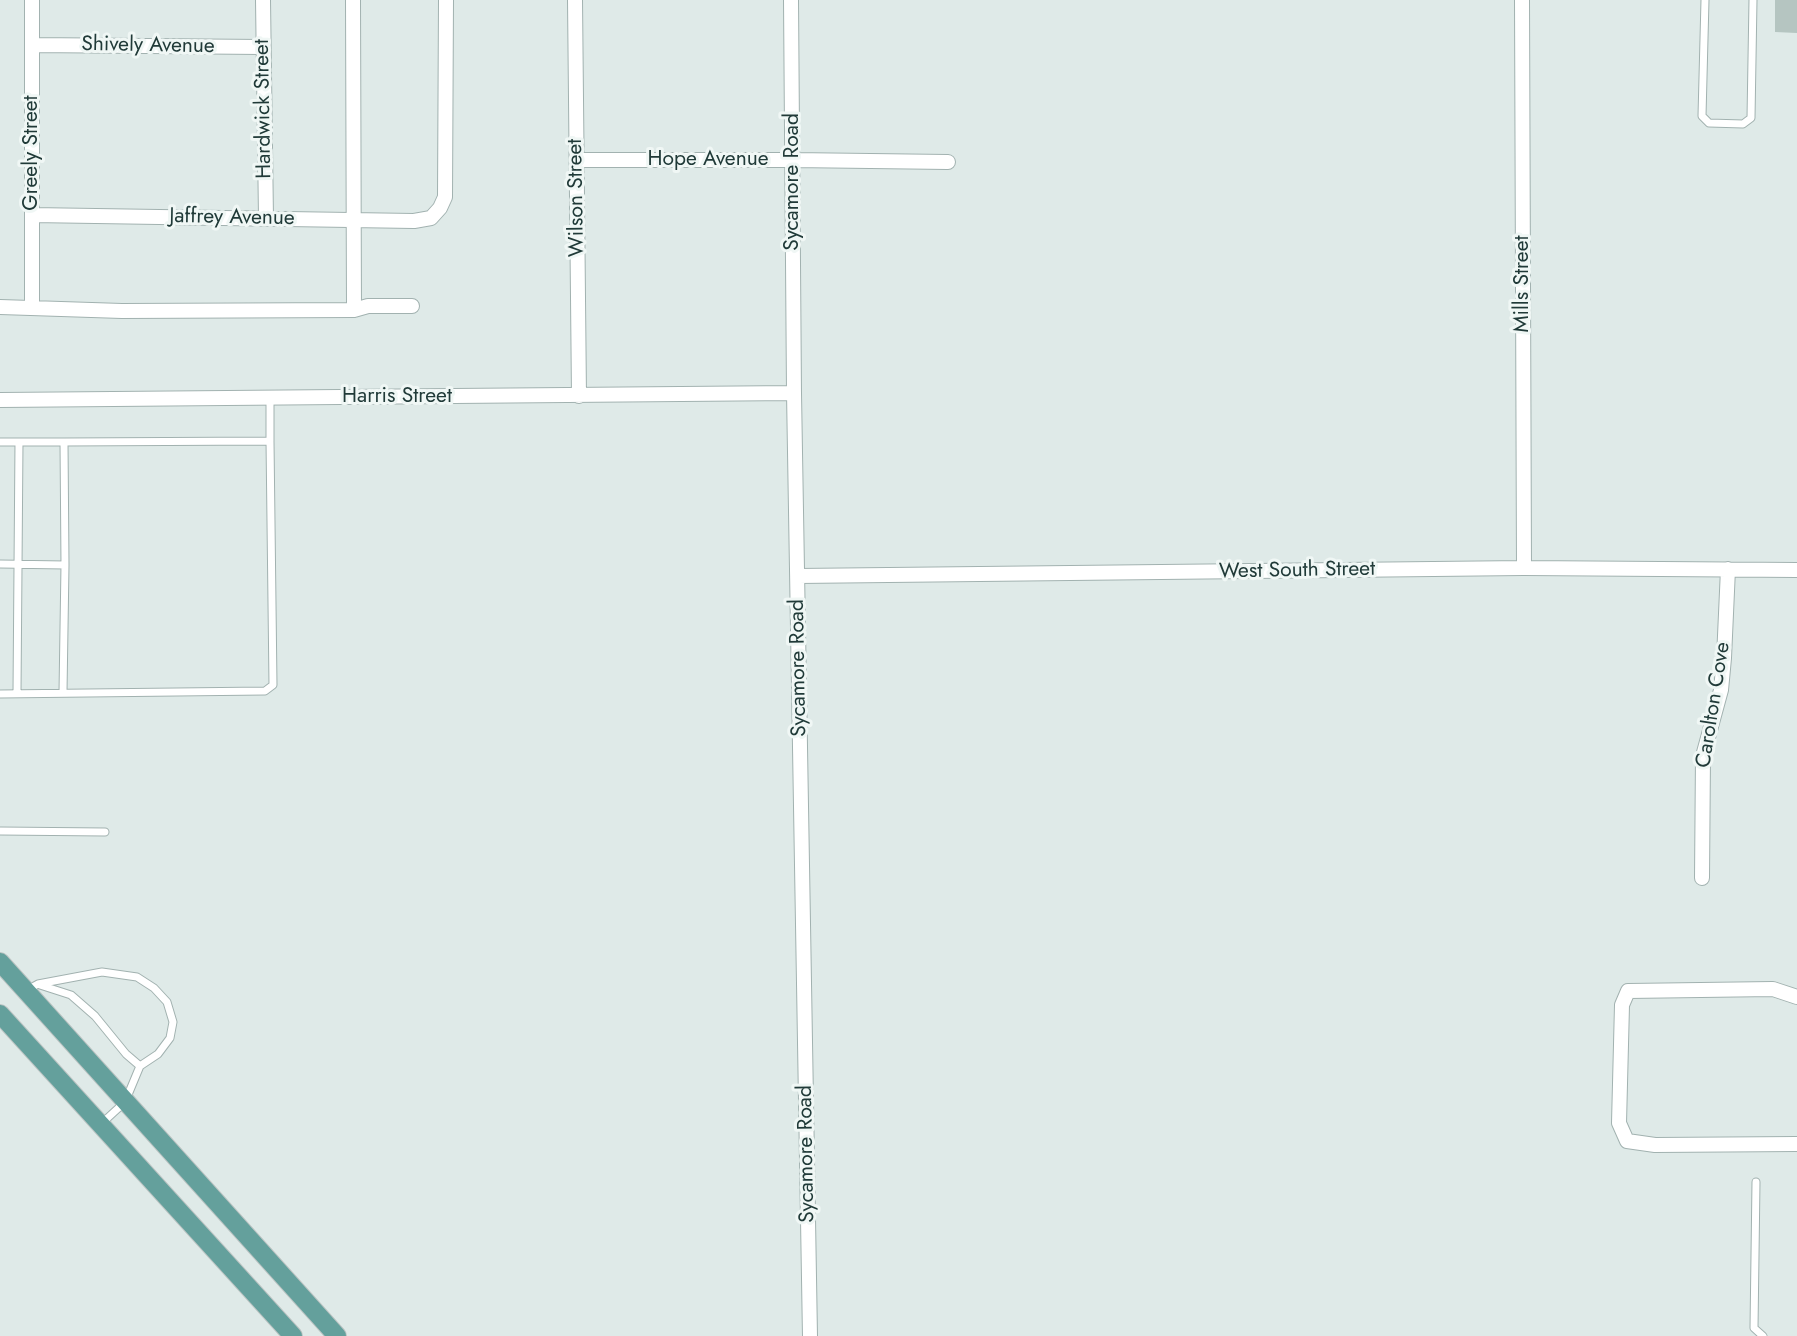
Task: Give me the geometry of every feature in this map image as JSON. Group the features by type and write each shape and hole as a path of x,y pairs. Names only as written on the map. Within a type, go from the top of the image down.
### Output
{"main road":[{"path":"0,962 32,987 125,1102 337,1336"},
{"path":"0,1014 293,1336"}],"street":[{"name":"Greely Street","path":"32,0 32,307"},
{"name":"Hardwick Street","path":"263,0 266,218"},
{"path":"353,0 354,310"},
{"name":"Jaffrey Avenue","path":"32,215 414,221 431,218 440,208 445,197 446,0"},
{"name":"Wilson Street","path":"575,0 579,396"},
{"name":"Sycamore Road","path":"791,0 794,393 810,1336"},
{"name":"Mills Street","path":"1522,0 1524,568"},
{"name":"Shively Avenue","path":"32,45 263,47"},
{"name":"Hope Avenue","path":"577,160 948,162"},
{"path":"0,307 122,311 354,310 368,306 412,306"},
{"name":"Harris Street","path":"0,400 794,393"},
{"name":"West South Street","path":"798,576 1524,568 1797,570"},
{"name":"Carolton Cove","path":"1702,878 1703,756 1721,690 1728,569"},
{"path":"1797,997 1773,989 1628,991 1622,1005 1619,1123 1627,1141 1655,1145 1797,1144"}],"lane":[{"path":"1705,0 1702,116 1709,123 1743,124 1751,118 1753,0"},
{"path":"0,694 17,692 265,691 273,685 270,398"},
{"path":"0,442 270,441"},
{"path":"17,692 19,442"},
{"path":"63,692 64,442"},
{"path":"0,564 65,565"},
{"path":"0,831 105,832"},
{"path":"32,987 102,972 137,977 154,988 167,1002 173,1022 170,1038 158,1054 140,1066 125,1102 101,1124"},
{"path":"32,987 71,995 95,1016 126,1054 140,1066"},
{"path":"1756,1182 1754,1328 1763,1336"}],"building":[{"path":"1775,0 1797,0 1797,33 1775,32"}]}
